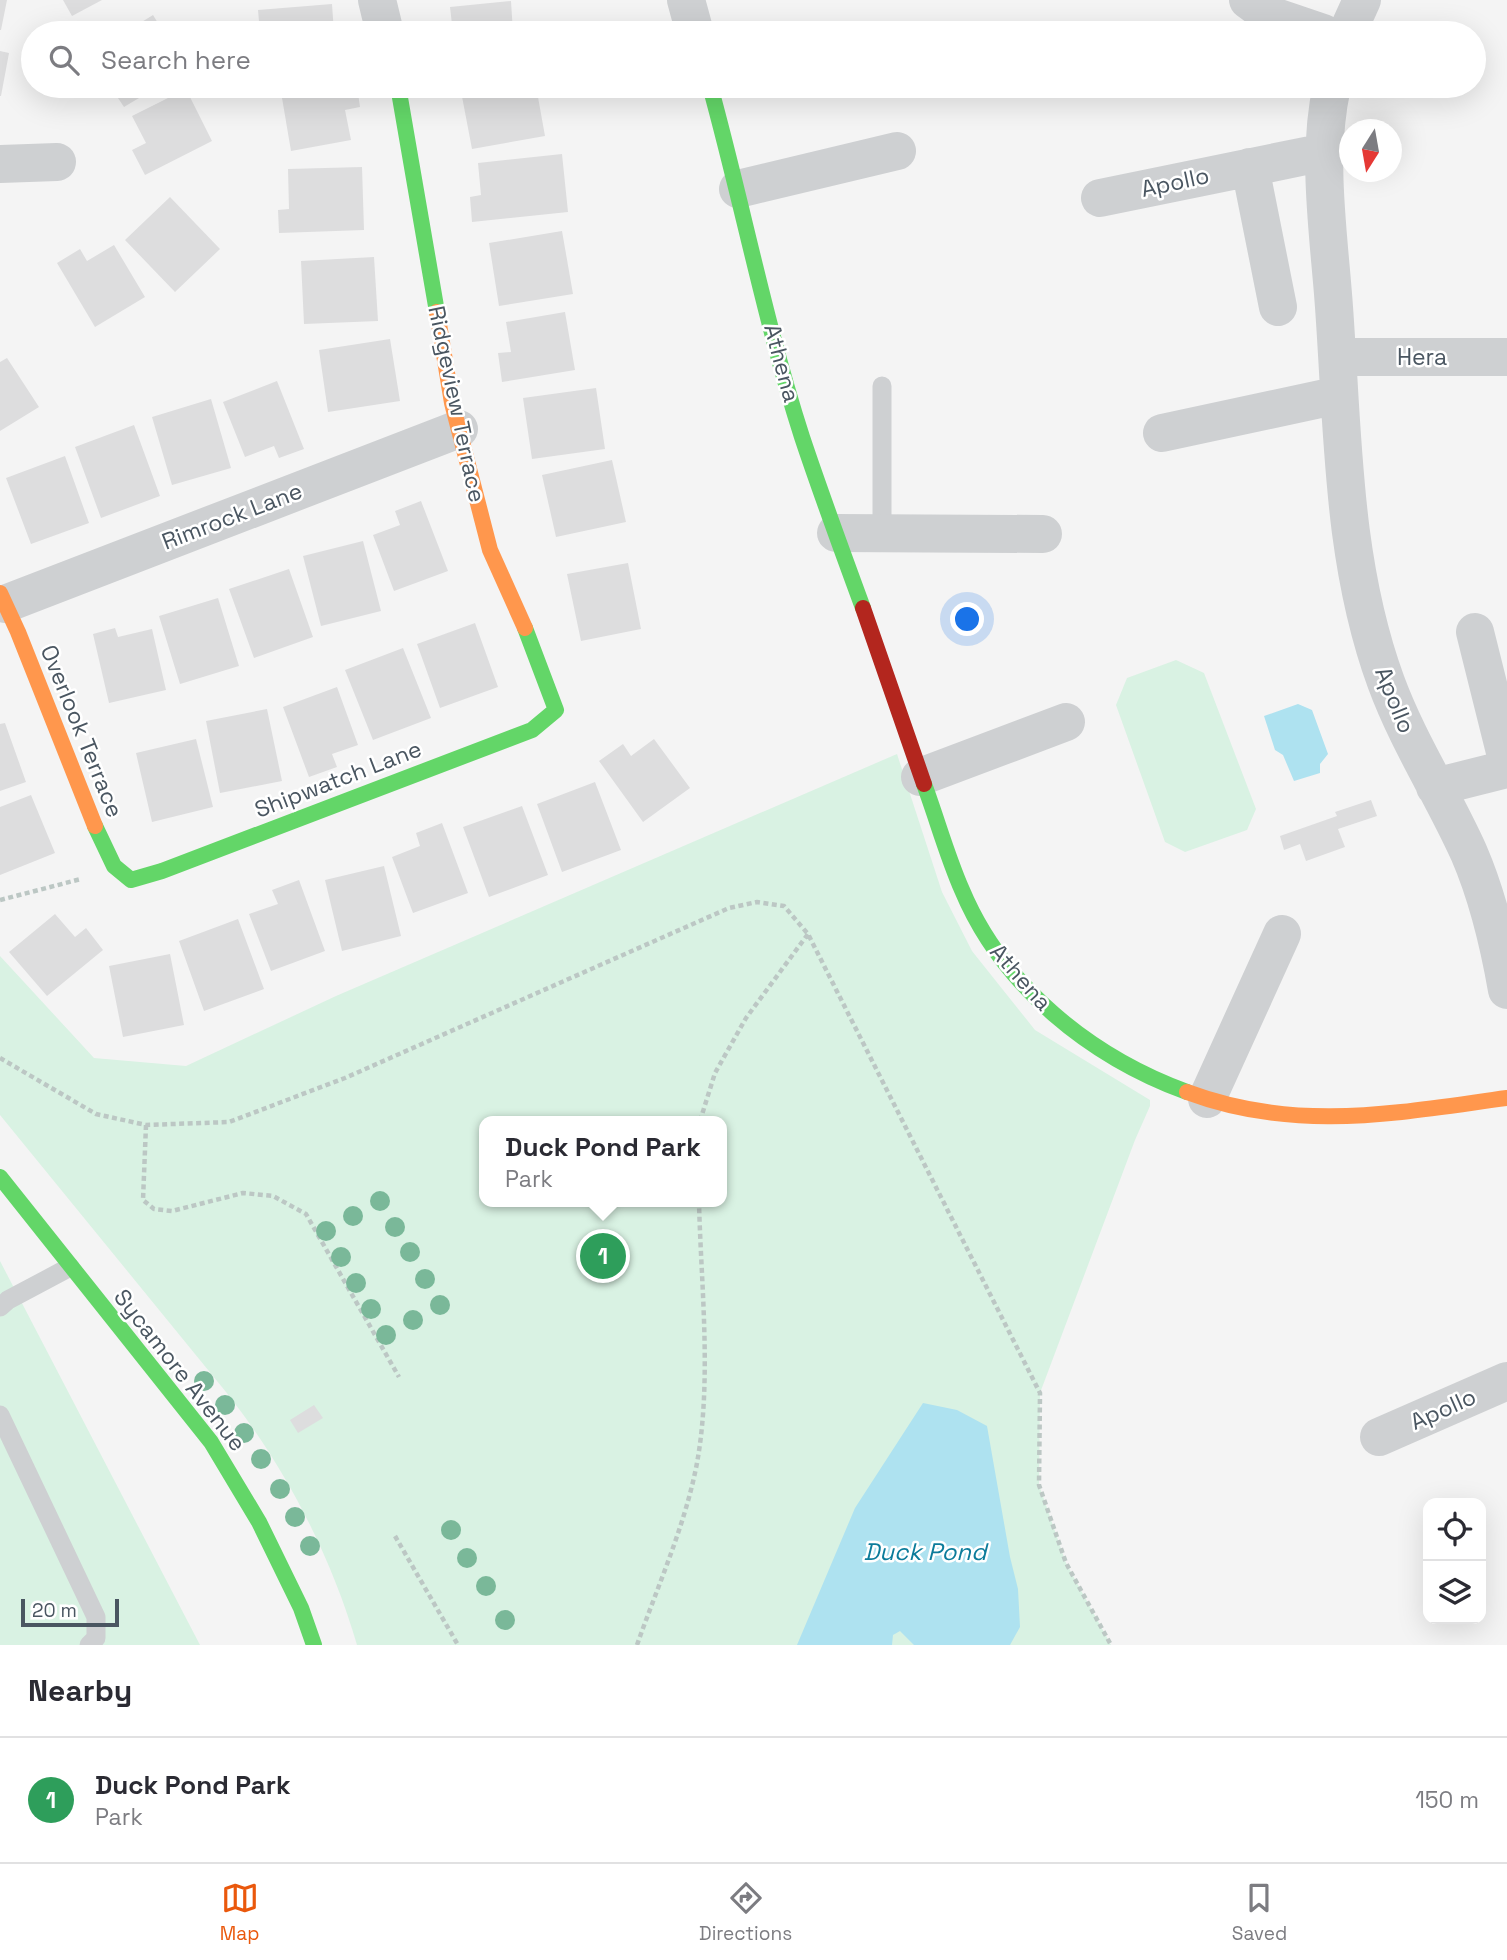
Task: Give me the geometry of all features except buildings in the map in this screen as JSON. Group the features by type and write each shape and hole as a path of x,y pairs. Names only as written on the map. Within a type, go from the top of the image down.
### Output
{"street":[{"path":"377,0 383,21"},
{"path":"686,0 692,21"},
{"path":"1248,0 1267,14 1288,21"},
{"path":"1352,21 1362,0"},
{"name":"Ridgeview Terrace","path":"400,98 452,403 490,550 525,627 556,710"},
{"name":"Athena","path":"713,98 802,436 920,777 972,915 1003,961 1023,985 1064,1023 1105,1053 1155,1080 1207,1099 1257,1111 1320,1118 1378,1115 1507,1098"},
{"name":"Apollo","path":"1331,98 1325,152 1338,376 1351,536 1365,611 1396,707 1459,831 1479,877 1507,990"},
{"path":"738,190 897,151"},
{"name":"Apollo","path":"1100,198 1325,152"},
{"path":"0,164 57,162"},
{"path":"1250,167 1278,307"},
{"name":"Hera","path":"1338,376 1507,357"},
{"path":"1161,433 1338,376"},
{"name":"Rimrock Lane","path":"2,598 459,429"},
{"path":"836,533 1043,534"},
{"name":"Overlook Terrace","path":"2,598 105,850 114,866 131,880"},
{"path":"1475,632 1507,760"},
{"name":"Shipwatch Lane","path":"131,880 162,871 532,730 556,710"},
{"path":"920,777 1066,722"},
{"path":"1436,787 1507,769"},
{"path":"1207,1099 1282,934"},
{"name":"Sycamore Avenue","path":"0,1177 211,1442 259,1522 301,1608 314,1645"},
{"name":"Apollo","path":"1379,1437 1507,1381"}],"lane":[{"path":"881,386 882,533"},
{"path":"0,1307 8,1300 70,1267"},
{"path":"0,1415 96,1617 96,1637 89,1645"}],"path":[{"path":"0,900 87,877 114,866"},
{"path":"0,1058 96,1114 146,1125 229,1122 345,1078 729,908 757,902 784,906 808,934 1040,1393 1039,1485 1066,1563 1111,1645"},
{"path":"702,1116 715,1073 746,1018 808,934"},
{"path":"146,1125 143,1200 154,1209 172,1211 243,1193 273,1196 306,1214 399,1377"},
{"path":"637,1645 683,1520 697,1462 704,1390 699,1207"},
{"path":"395,1536 458,1645"}],"green space":[{"path":"1176,660 1204,673 1256,809 1247,830 1185,852 1165,842 1116,705 1127,678"},
{"path":"897,754 942,892 972,951 1035,1030 1150,1100 1150,1106 1040,1393 1039,1485 1066,1563 1111,1645 357,1645 334,1578 304,1512 247,1420 0,1115 0,956 94,1058 186,1066 336,996"},
{"path":"0,1261 200,1645 0,1645"}],"water":[{"path":"1298,704 1312,710 1328,754 1320,764 1320,773 1294,781 1283,755 1275,750 1264,716"},
{"name":"Duck Pond","path":"923,1403 957,1410 987,1426 1018,1589 1020,1627 1010,1645 914,1645 900,1631 893,1635 892,1645 797,1645 855,1508"}],"traffic: fast":[{"path":"400,98 437,312"},
{"path":"713,98 789,394 863,608"},
{"path":"95,826 114,866 131,880 162,871 532,730 556,710 525,628"},
{"path":"924,784 962,890 979,925 1025,987 1084,1038 1151,1077 1187,1092"},
{"path":"0,1177 211,1442 259,1522 301,1608 314,1645"}],"traffic: slow":[{"path":"437,312 452,403 490,550 525,628"},
{"path":"0,593 95,826"},
{"path":"1187,1092 1228,1105 1307,1116 1386,1114 1507,1098"}],"traffic: jam":[{"path":"863,608 924,784"}],"place":[{"name":"Duck Pond Park","path":"603,1256"}]}
